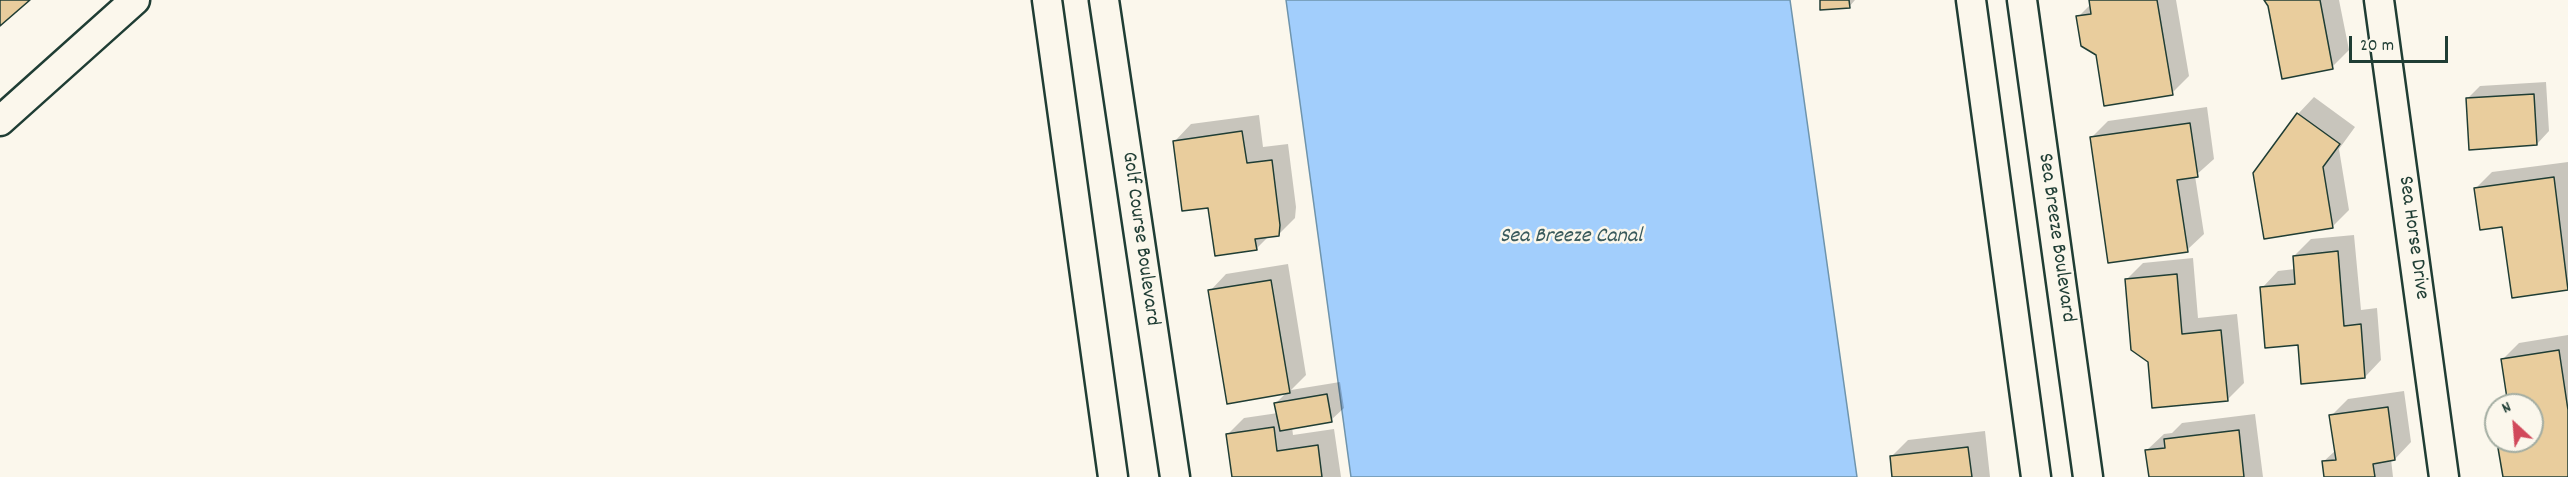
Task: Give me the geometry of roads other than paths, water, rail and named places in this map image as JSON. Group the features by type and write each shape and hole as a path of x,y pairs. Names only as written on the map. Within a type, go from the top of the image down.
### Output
{"street":[{"path":"1047,0 1113,477"},
{"name":"Golf Course Boulevard","path":"1104,0 1175,477"},
{"path":"1971,0 2036,477"},
{"name":"Sea Breeze Boulevard","path":"2022,0 2088,477"},
{"name":"Sea Horse Drive","path":"2379,0 2444,477"},
{"path":"0,121 129,2"}],"water":[{"name":"Sea Breeze Canal","path":"1286,0 1790,0 1857,477 1351,477"}]}
